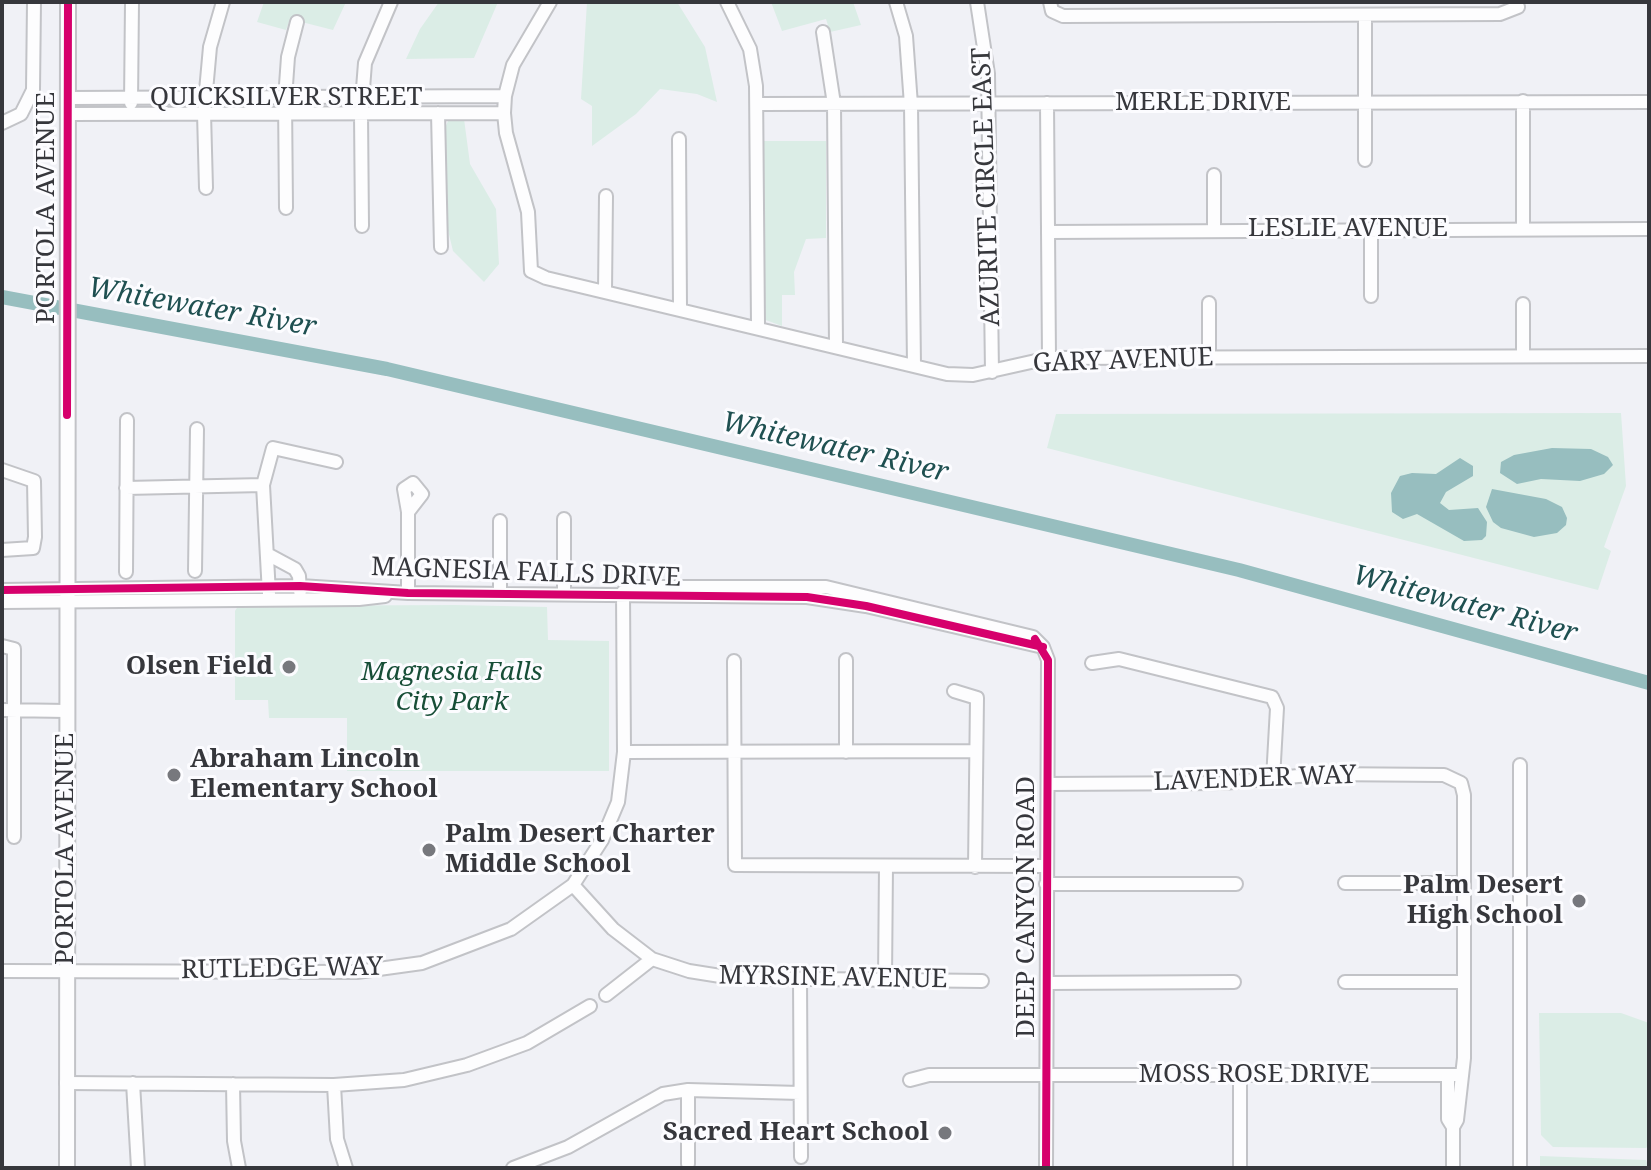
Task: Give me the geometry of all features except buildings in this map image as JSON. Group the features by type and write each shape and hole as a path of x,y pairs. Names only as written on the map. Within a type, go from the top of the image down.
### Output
{"main road":[{"name":"PORTOLA AVENUE","path":"67,1168 68,2"}],"street":[{"path":"2,123 21,114 33,90 34,2"},
{"path":"132,2 132,113"},
{"path":"206,188 205,98 210,47 223,2"},
{"path":"362,226 361,114 365,63 391,2"},
{"path":"504,113 513,65 550,2"},
{"path":"727,2 750,49 757,104 758,326"},
{"path":"896,2 906,36 911,105 914,366"},
{"name":"AZURITE CIRCLE EAST","path":"977,2 988,74 992,372"},
{"path":"1050,2 1056,15 1103,8 1365,15 1500,14 1518,7"},
{"path":"1365,15 1365,160"},
{"path":"286,208 285,99 288,57 297,22"},
{"path":"823,32 834,104 836,345"},
{"name":"QUICKSILVER STREET","path":"68,106 131,98 505,96"},
{"path":"1523,101 1523,228"},
{"name":"MERLE DRIVE","path":"757,104 1649,102"},
{"path":"1047,103 1049,358"},
{"name":"QUICKSILVER STREET","path":"68,106 132,113 504,113"},
{"path":"438,113 441,247"},
{"name":"GARY AVENUE","path":"504,113 506,133 523,183 528,212 531,271 947,374 992,372 1049,358 1649,356"},
{"path":"679,139 680,308"},
{"path":"1214,175 1214,229"},
{"path":"605,291 606,196"},
{"path":"1371,229 1371,296"},
{"name":"LESLIE AVENUE","path":"1048,232 1649,229"},
{"path":"1209,303 1209,357"},
{"path":"1523,304 1523,355"},
{"path":"126,572 127,420"},
{"path":"195,571 197,429"},
{"path":"269,593 263,485 273,448 336,462"},
{"path":"2,470 34,481 35,545 28,550 2,550"},
{"path":"126,488 263,485"},
{"path":"408,593 408,512 421,498 419,486"},
{"path":"564,519 564,593"},
{"path":"500,521 500,593"},
{"path":"269,555 295,569 300,593"},
{"name":"MAGNESIA FALLS DRIVE","path":"2,590 68,595 564,593 623,592 643,587 826,587 1033,637 1043,647"},
{"name":"RUTLEDGE WAY","path":"2,971 357,972 422,963 511,929 573,885 602,840 618,802 624,752 623,592"},
{"name":"MAGNESIA FALLS DRIVE","path":"2,602 68,595"},
{"path":"2,646 14,649 8,710 8,771 14,837"},
{"name":"DEEP CANYON ROAD","path":"1043,647 1048,660 1046,1168"},
{"path":"1092,663 1119,659 1272,697 1277,708 1273,779"},
{"path":"846,660 846,752"},
{"path":"734,661 735,865 1046,866"},
{"path":"954,691 977,698 975,867"},
{"path":"8,710 67,711"},
{"path":"624,752 976,751"},
{"path":"1520,765 1520,1168"},
{"name":"LAVENDER WAY","path":"1048,784 1185,784 1320,774 1444,775 1461,783 1464,795 1463,883"},
{"path":"885,979 886,866"},
{"path":"1345,883 1463,883 1464,982 1448,1119 1453,1127 1453,1168"},
{"path":"1046,884 1236,884"},
{"name":"MYRSINE AVENUE","path":"573,885 613,929 652,959 712,976 982,981"},
{"path":"606,995 652,959"},
{"path":"800,979 801,1157"},
{"path":"1047,983 1234,982"},
{"path":"1345,982 1464,982"},
{"path":"66,1083 334,1085 404,1080 467,1065 527,1043 590,1006"},
{"name":"MOSS ROSE DRIVE","path":"910,1080 929,1075 1455,1075"},
{"path":"1240,1076 1240,1168"},
{"path":"133,1083 138,1168"},
{"path":"233,1084 239,1168"},
{"path":"334,1085 337,1139 346,1168"},
{"path":"513,1168 568,1147 663,1094 688,1090 800,1093"},
{"path":"688,1090 688,1164"}],"green space":[{"path":"264,2 346,2 333,30 290,19 286,30 257,22"},
{"path":"439,2 498,2 474,58 406,59 420,29"},
{"path":"587,2 677,2 705,47 717,102 697,94 660,89 636,114 592,146 592,106 581,99"},
{"path":"771,2 853,2 861,25 830,32 826,19 782,31"},
{"path":"464,119 470,164 496,209 499,264 484,282 453,251 445,218 445,128 448,121"},
{"path":"762,141 826,141 826,238 806,239 794,272 795,295 782,295 782,326 763,319"},
{"path":"1621,413 1626,486 1604,547 1611,551 1598,590 1047,448 1056,414"},
{"name":"Magnesia Falls City Park","path":"238,606 547,607 548,640 609,641 609,771 347,771 347,718 269,718 268,700 235,700 235,611"},
{"path":"1539,1013 1621,1013 1649,1023 1649,1145 1646,1148 1553,1147 1541,1135"},
{"path":"1540,1156 1646,1160 1649,1168 1540,1168"}],"water":[{"path":"1552,448 1591,449 1608,457 1613,465 1604,474 1580,481 1541,479 1517,484 1500,473 1501,462 1514,455"},
{"path":"1460,458 1473,466 1473,476 1446,492 1440,503 1449,510 1478,508 1487,522 1486,536 1482,540 1464,541 1417,514 1403,519 1392,512 1391,493 1400,476 1436,474"},
{"path":"1492,489 1546,499 1562,507 1567,518 1566,525 1557,533 1534,537 1501,528 1493,522 1486,507"}],"waterway":[{"name":"Whitewater River","path":"2,297 387,369 1239,570 1649,683"}],"cycle path":[{"path":"67,415 68,2"},
{"path":"2,590 300,586 408,593 807,597 866,606 1043,647"},
{"path":"1035,639 1048,660 1046,1168"}],"place":[{"name":"Olsen Field","path":"289,667"},
{"name":"Abraham Lincoln Elementary School","path":"174,775"},
{"name":"Palm Desert Charter Middle School","path":"429,850"},
{"name":"Palm Desert High School","path":"1579,901"},
{"name":"Sacred Heart School","path":"945,1133"}]}
